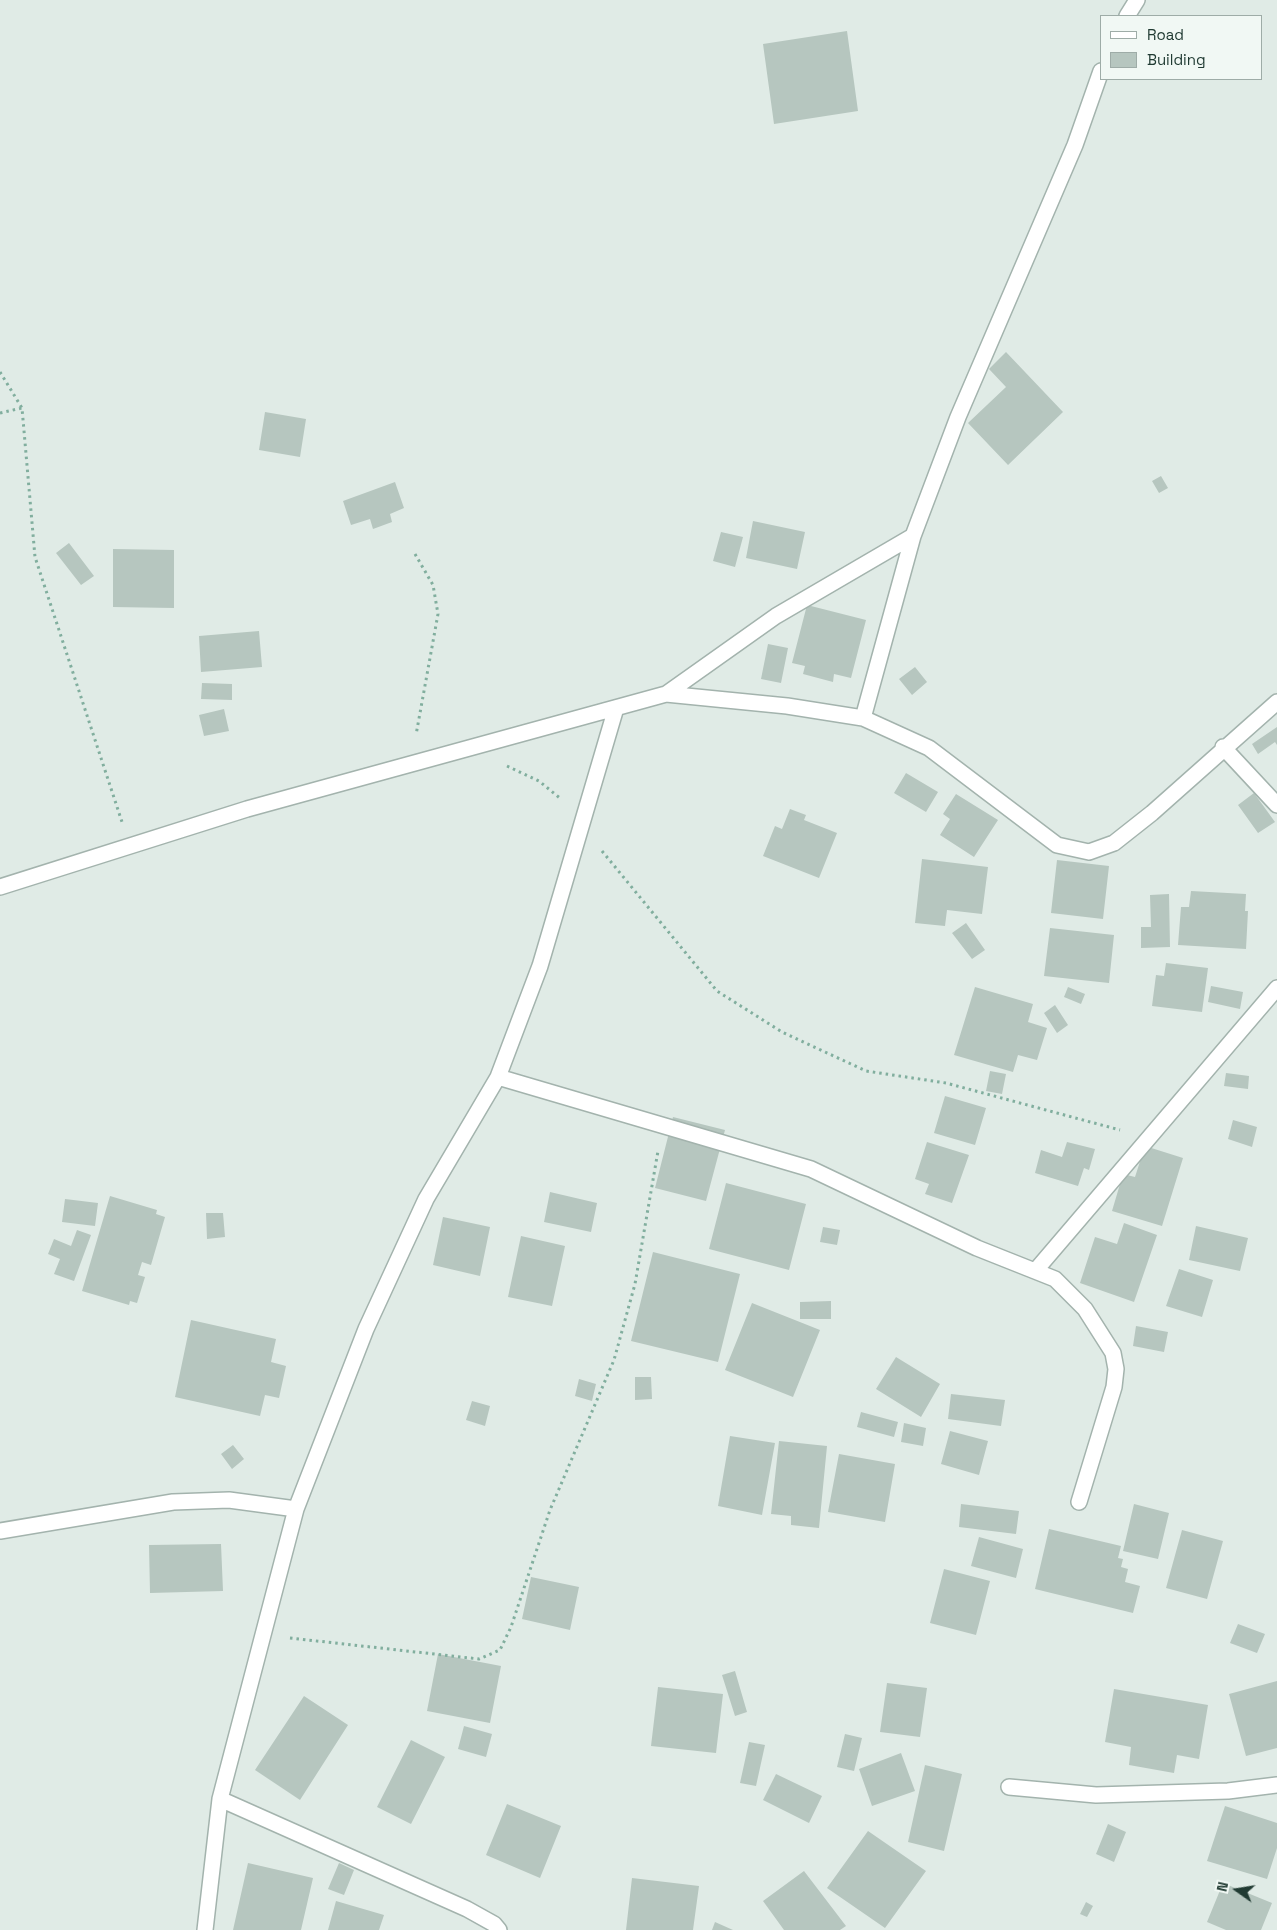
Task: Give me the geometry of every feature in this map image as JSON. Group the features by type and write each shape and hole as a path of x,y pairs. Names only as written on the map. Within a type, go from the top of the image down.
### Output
{"street":[{"path":"1128,15 1137,0"},
{"path":"863,718 913,536 958,417 1075,146 1100,74"},
{"path":"0,887 130,844 247,809 666,694 776,616 913,536"},
{"path":"666,694 787,706 863,718 929,748 1057,845 1089,852 1114,843 1152,813 1277,702"},
{"path":"205,1930 220,1799 296,1509 366,1329 426,1199 498,1078 540,966 616,708"},
{"path":"1223,748 1277,805"},
{"path":"1036,1270 1277,988"},
{"path":"498,1078 811,1169 977,1248 1055,1279 1085,1309 1113,1352 1116,1369 1114,1387 1080,1502"},
{"path":"0,1531 172,1502 229,1500 296,1509"},
{"path":"1009,1787 1096,1795 1228,1791 1277,1785"},
{"path":"220,1799 467,1909 494,1924 499,1930"}],"path":[{"path":"0,372 22,408 35,557 130,844"},
{"path":"0,413 22,408"},
{"path":"411,765 438,614 433,585 415,554"},
{"path":"466,748 540,781 558,796 717,992 782,1032 866,1071 946,1083 1149,1138"},
{"path":"263,1635 479,1660 500,1650 511,1627 550,1510 614,1360 635,1284 663,1126"}],"building":[{"path":"847,31 858,111 774,124 763,44"},
{"path":"1006,352 1063,412 1008,465 968,423 1006,387 989,369"},
{"path":"265,412 306,419 300,457 259,450"},
{"path":"1161,476 1168,488 1159,493 1152,481"},
{"path":"395,482 404,508 390,514 392,522 373,529 370,519 351,525 343,501"},
{"path":"753,521 805,532 797,569 746,558"},
{"path":"721,532 743,537 735,567 713,561"},
{"path":"69,543 94,576 81,585 56,553"},
{"path":"113,549 174,550 174,608 113,607"},
{"path":"807,605 866,620 851,678 834,674 833,682 803,674 805,666 792,663"},
{"path":"259,631 262,667 201,672 199,636"},
{"path":"768,644 788,648 781,683 761,679"},
{"path":"915,667 927,682 912,695 899,679"},
{"path":"202,683 232,684 232,700 201,699"},
{"path":"224,709 229,731 204,736 199,715"},
{"path":"1277,727 1277,745 1275,742 1258,754 1252,744"},
{"path":"906,773 938,792 926,812 894,793"},
{"path":"1254,793 1275,822 1258,833 1238,805"},
{"path":"956,794 998,820 974,857 940,835 950,819 943,814"},
{"path":"790,809 806,815 804,820 837,833 819,878 763,856 775,826 782,829"},
{"path":"922,859 988,867 982,914 947,910 945,926 915,923"},
{"path":"1057,860 1109,866 1103,919 1051,913"},
{"path":"1191,891 1246,894 1245,911 1248,911 1246,949 1178,945 1181,907 1189,907"},
{"path":"1169,894 1170,947 1141,948 1141,927 1151,927 1150,895"},
{"path":"966,923 985,950 972,959 952,933"},
{"path":"1050,928 1114,935 1109,983 1044,976"},
{"path":"1166,963 1208,968 1202,1012 1152,1006 1156,975 1164,976"},
{"path":"1211,986 1243,992 1240,1009 1208,1002"},
{"path":"975,987 1033,1004 1028,1022 1047,1028 1037,1060 1018,1055 1013,1072 954,1055"},
{"path":"1068,987 1085,994 1081,1004 1064,997"},
{"path":"1055,1005 1068,1025 1057,1033 1044,1013"},
{"path":"990,1071 1006,1074 1002,1094 986,1091"},
{"path":"1226,1073 1249,1076 1248,1089 1224,1086"},
{"path":"945,1096 986,1108 975,1145 934,1133"},
{"path":"673,1117 725,1130 706,1201 655,1188"},
{"path":"1233,1120 1257,1127 1252,1147 1228,1139"},
{"path":"927,1142 969,1155 952,1203 925,1194 929,1184 915,1179"},
{"path":"1067,1142 1095,1149 1089,1170 1084,1168 1078,1186 1035,1173 1041,1150 1062,1157"},
{"path":"1145,1146 1183,1158 1162,1226 1112,1211 1123,1174 1135,1177"},
{"path":"726,1183 806,1204 789,1270 709,1249"},
{"path":"550,1192 597,1203 591,1232 544,1222"},
{"path":"110,1196 157,1210 156,1214 165,1217 151,1265 142,1262 138,1275 145,1277 137,1303 130,1301 129,1305 82,1291"},
{"path":"65,1199 98,1203 95,1226 62,1222"},
{"path":"206,1213 223,1213 225,1237 207,1239"},
{"path":"443,1217 490,1227 480,1276 433,1265"},
{"path":"1124,1223 1157,1235 1134,1302 1080,1283 1095,1237 1117,1244"},
{"path":"1196,1226 1248,1238 1240,1271 1189,1260"},
{"path":"823,1227 840,1230 837,1245 820,1242"},
{"path":"77,1230 91,1235 74,1281 54,1274 60,1259 48,1254 54,1239 71,1246"},
{"path":"521,1236 565,1246 552,1306 508,1297"},
{"path":"653,1252 740,1274 718,1362 631,1341"},
{"path":"1179,1269 1213,1280 1202,1317 1166,1306"},
{"path":"831,1301 831,1319 800,1319 800,1302"},
{"path":"752,1303 820,1330 793,1397 725,1370"},
{"path":"191,1320 276,1339 271,1362 286,1366 279,1398 265,1395 260,1416 175,1397"},
{"path":"1136,1326 1168,1332 1164,1352 1133,1346"},
{"path":"896,1357 940,1384 921,1417 876,1389"},
{"path":"635,1377 651,1377 652,1399 635,1400"},
{"path":"579,1379 596,1384 592,1401 575,1396"},
{"path":"951,1394 1005,1400 1001,1426 948,1419"},
{"path":"472,1401 490,1406 485,1426 466,1420"},
{"path":"861,1412 898,1422 894,1437 857,1427"},
{"path":"904,1423 926,1428 923,1446 901,1442"},
{"path":"950,1431 988,1441 979,1475 941,1464"},
{"path":"730,1436 775,1443 762,1515 718,1506"},
{"path":"779,1441 827,1446 819,1528 791,1525 791,1516 771,1514"},
{"path":"233,1445 244,1459 232,1469 221,1454"},
{"path":"839,1454 895,1464 885,1522 828,1512"},
{"path":"961,1504 1019,1511 1016,1534 959,1527"},
{"path":"1134,1504 1169,1513 1158,1559 1123,1551"},
{"path":"1049,1529 1121,1546 1118,1558 1123,1559 1121,1567 1128,1569 1125,1582 1140,1586 1133,1613 1035,1589"},
{"path":"1182,1530 1223,1541 1207,1599 1166,1588"},
{"path":"979,1537 1023,1549 1016,1578 971,1566"},
{"path":"221,1544 223,1591 150,1593 149,1545"},
{"path":"944,1569 990,1581 976,1635 930,1623"},
{"path":"531,1577 579,1587 570,1630 522,1619"},
{"path":"1238,1624 1265,1634 1257,1653 1230,1643"},
{"path":"438,1654 501,1666 490,1723 427,1711"},
{"path":"735,1671 747,1712 735,1716 722,1675"},
{"path":"1277,1681 1277,1748 1246,1756 1229,1694"},
{"path":"887,1683 927,1688 920,1737 880,1732"},
{"path":"658,1687 723,1694 716,1753 651,1746"},
{"path":"1114,1689 1208,1705 1199,1759 1177,1755 1174,1773 1129,1765 1131,1747 1105,1742"},
{"path":"304,1696 348,1725 300,1800 255,1770"},
{"path":"464,1726 492,1734 486,1757 458,1749"},
{"path":"845,1734 862,1738 854,1771 837,1767"},
{"path":"411,1740 445,1757 411,1824 377,1807"},
{"path":"749,1742 765,1745 756,1786 740,1783"},
{"path":"901,1753 915,1791 872,1806 859,1769"},
{"path":"925,1765 962,1774 944,1851 908,1842"},
{"path":"776,1774 822,1796 809,1823 763,1800"},
{"path":"507,1804 561,1826 540,1878 486,1855"},
{"path":"1225,1806 1277,1823 1277,1848 1267,1879 1207,1861"},
{"path":"1108,1824 1126,1832 1114,1862 1096,1854"},
{"path":"868,1831 926,1871 885,1928 827,1888"},
{"path":"248,1863 313,1878 301,1930 233,1930"},
{"path":"339,1863 354,1870 344,1895 328,1889"},
{"path":"804,1871 846,1926 840,1930 784,1930 763,1901"},
{"path":"632,1878 699,1886 693,1930 626,1930"},
{"path":"1223,1883 1272,1903 1261,1930 1226,1930 1207,1922"},
{"path":"336,1901 384,1915 379,1930 328,1930"},
{"path":"1086,1902 1093,1906 1087,1917 1080,1914"},
{"path":"715,1922 733,1930 712,1930"}]}
